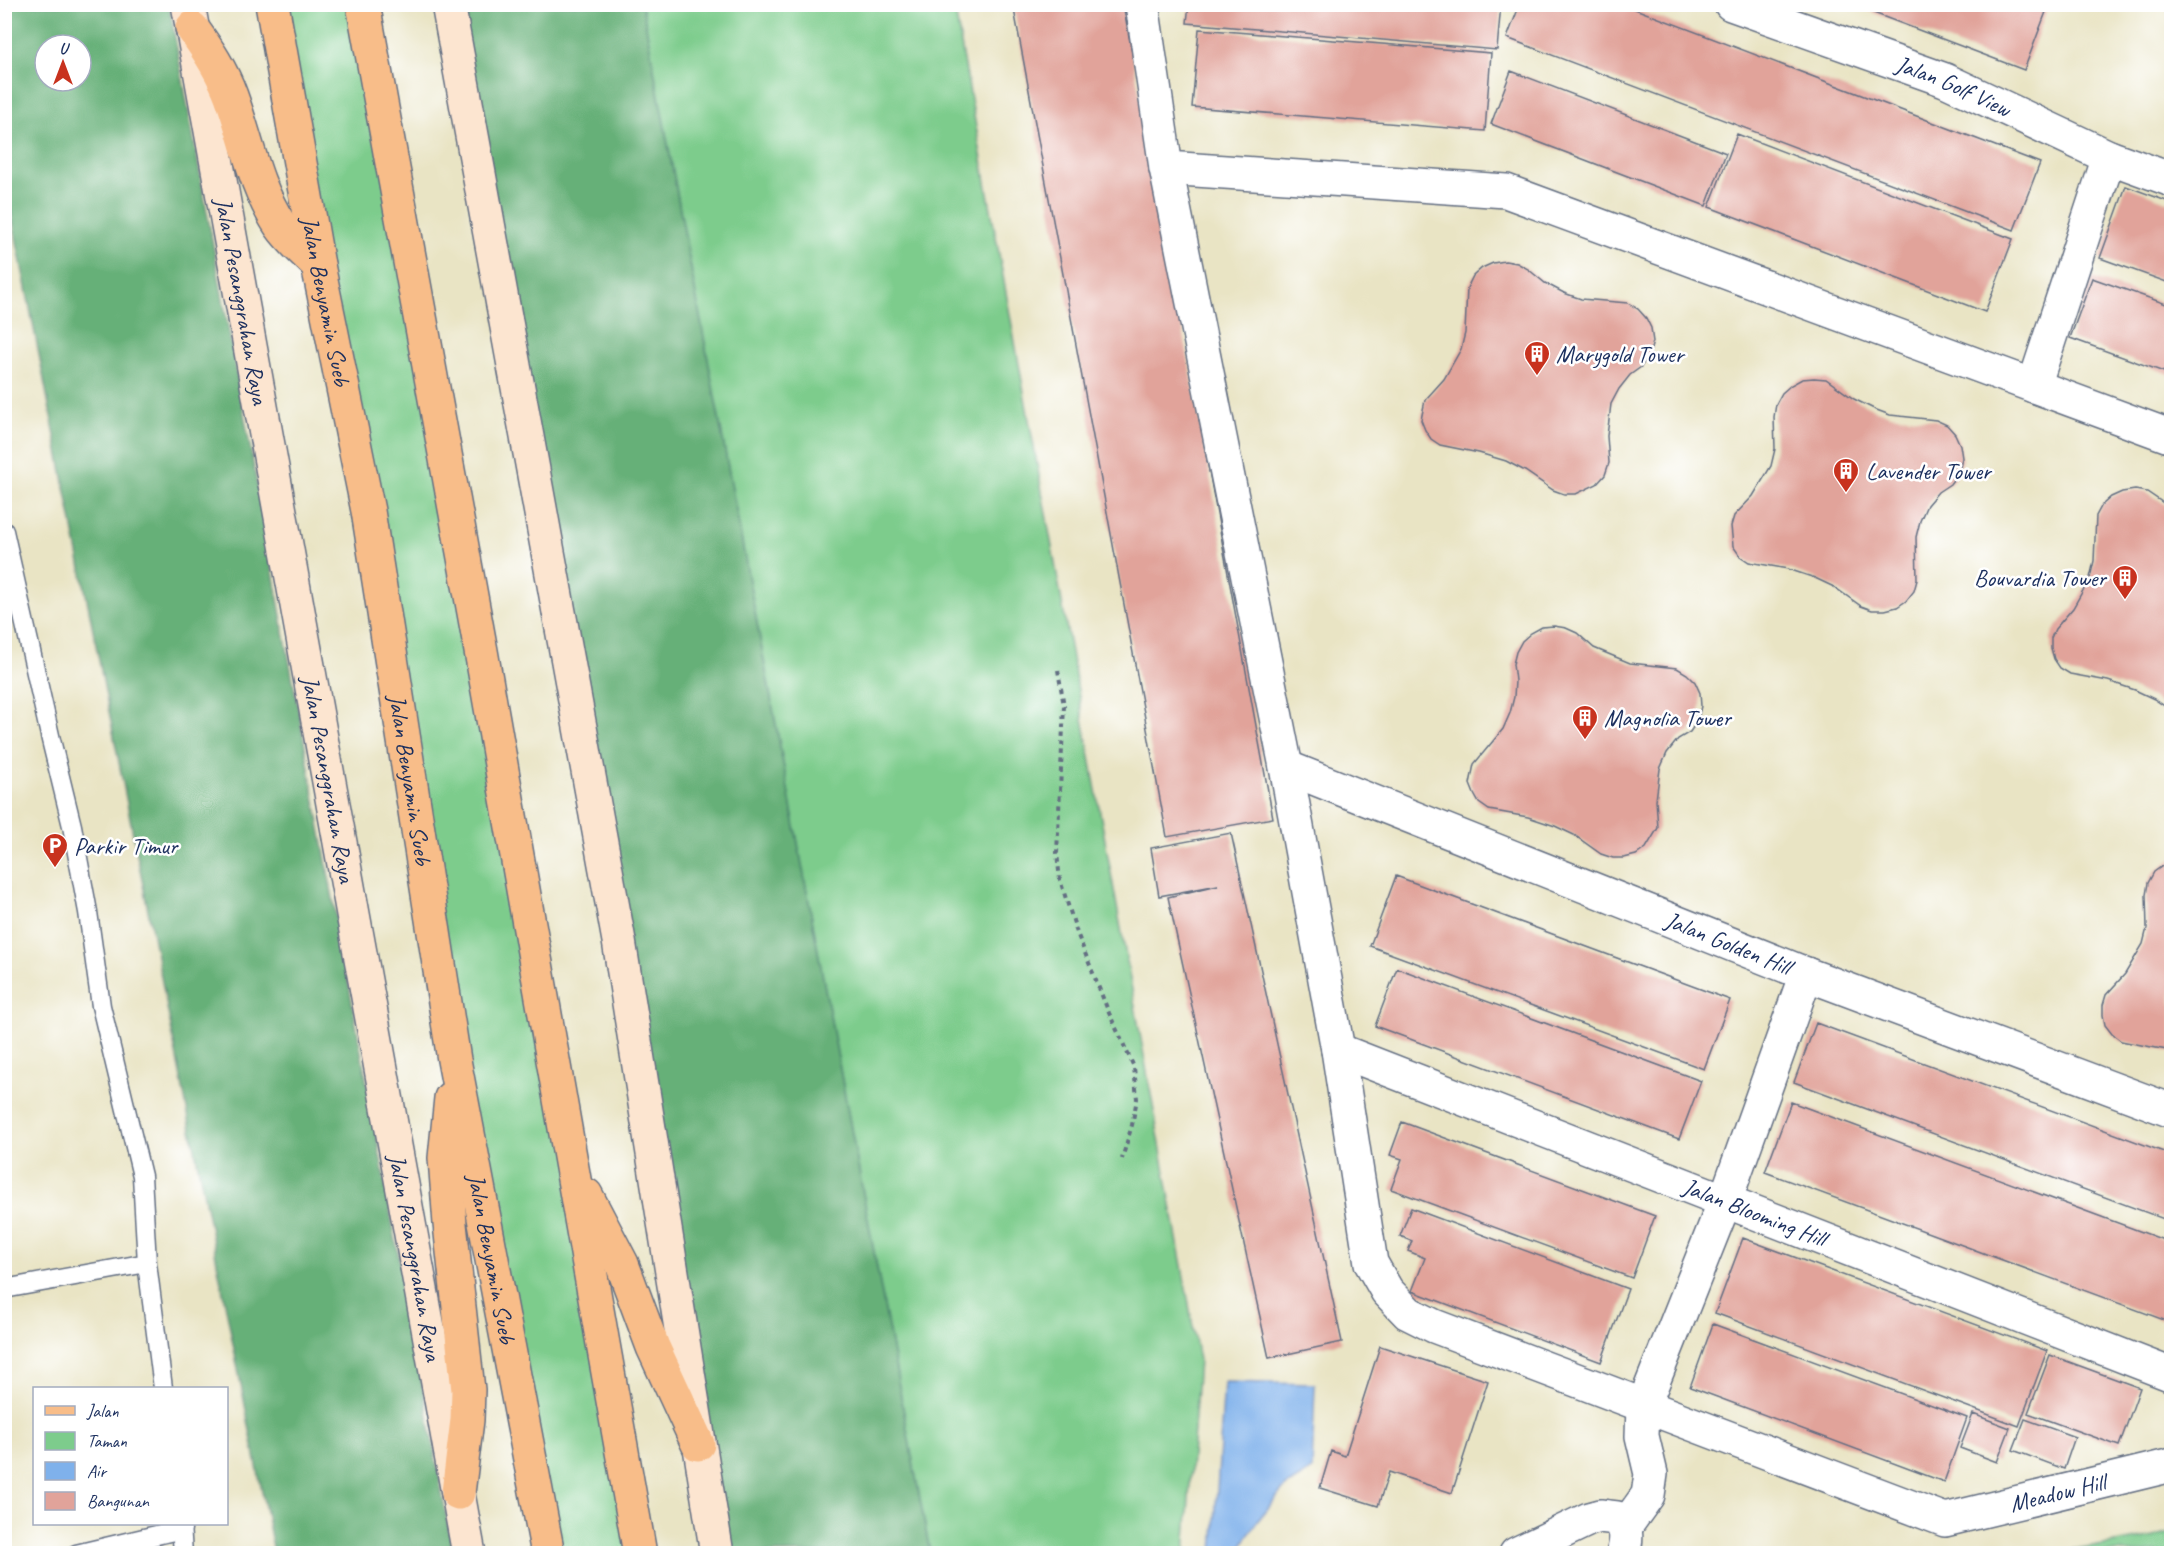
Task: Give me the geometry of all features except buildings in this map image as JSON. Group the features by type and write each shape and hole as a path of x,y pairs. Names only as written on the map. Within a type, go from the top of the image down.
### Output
{"main road":[{"name":"Jalan Benyamin Sueb","path":"272,4 318,265 368,511 454,1060 548,1554"},
{"path":"363,4 481,651 640,1554"},
{"path":"378,87 388,4"},
{"path":"448,4 619,941 717,1554"},
{"path":"190,16 221,72 231,96 256,179 269,206 281,228 318,265"},
{"name":"Jalan Pesanggrahan Raya","path":"190,16 469,1554"},
{"path":"454,1060 445,1158 468,1390 467,1420 458,1493"},
{"path":"572,1167 622,1264 652,1347 698,1444"}],"street":[{"path":"1142,4 1166,168 1286,767 1338,1050 1371,1263 1387,1291 1408,1313 1434,1326 1643,1407"},
{"name":"Jalan Golf View","path":"1731,4 1945,80 2109,157 2172,180"},
{"path":"2034,386 2109,157"},
{"path":"1166,168 1506,191 2172,437"},
{"name":"Jalan Golden Hill","path":"1286,767 1806,974 2172,1111"},
{"path":"1624,1540 1648,1495 1650,1474 1642,1436 1643,1407 1725,1201 1806,974"},
{"name":"Jalan Blooming Hill","path":"1338,1050 2172,1375"},
{"name":"Meadow Hill","path":"1643,1407 1945,1520 2172,1465"},
{"path":"1516,1554 1600,1516 1617,1518 1624,1540"}],"lane":[{"path":"4,531 72,826 88,912 101,1006 142,1176 147,1263 163,1387"},
{"path":"4,1289 147,1263"},
{"path":"76,1554 182,1526 183,1554"}],"path":[{"path":"1059,670 1064,706 1057,853 1060,880 1077,933 1134,1068 1137,1099 1122,1159"}],"green space":[{"path":"4,5 169,5 453,1553 274,1553 5,181"},
{"path":"272,5 363,5 640,1553 548,1553"},
{"path":"445,5 642,5 930,1553 716,1553"},
{"path":"642,5 954,5 1199,1360 1185,1553 930,1553"},
{"path":"2171,1533 2171,1553 2059,1553"}],"water":[{"path":"1224,1382 1315,1384 1312,1470 1285,1487 1256,1523 1237,1553 1213,1553"}],"place":[{"name":"Marygold Tower","path":"1537,377"},
{"name":"Lavender Tower","path":"1846,494"},
{"name":"Bouvardia Tower","path":"2125,601"},
{"name":"Magnolia Tower","path":"1585,741"},
{"name":"Parkir Timur","path":"55,869"}]}
